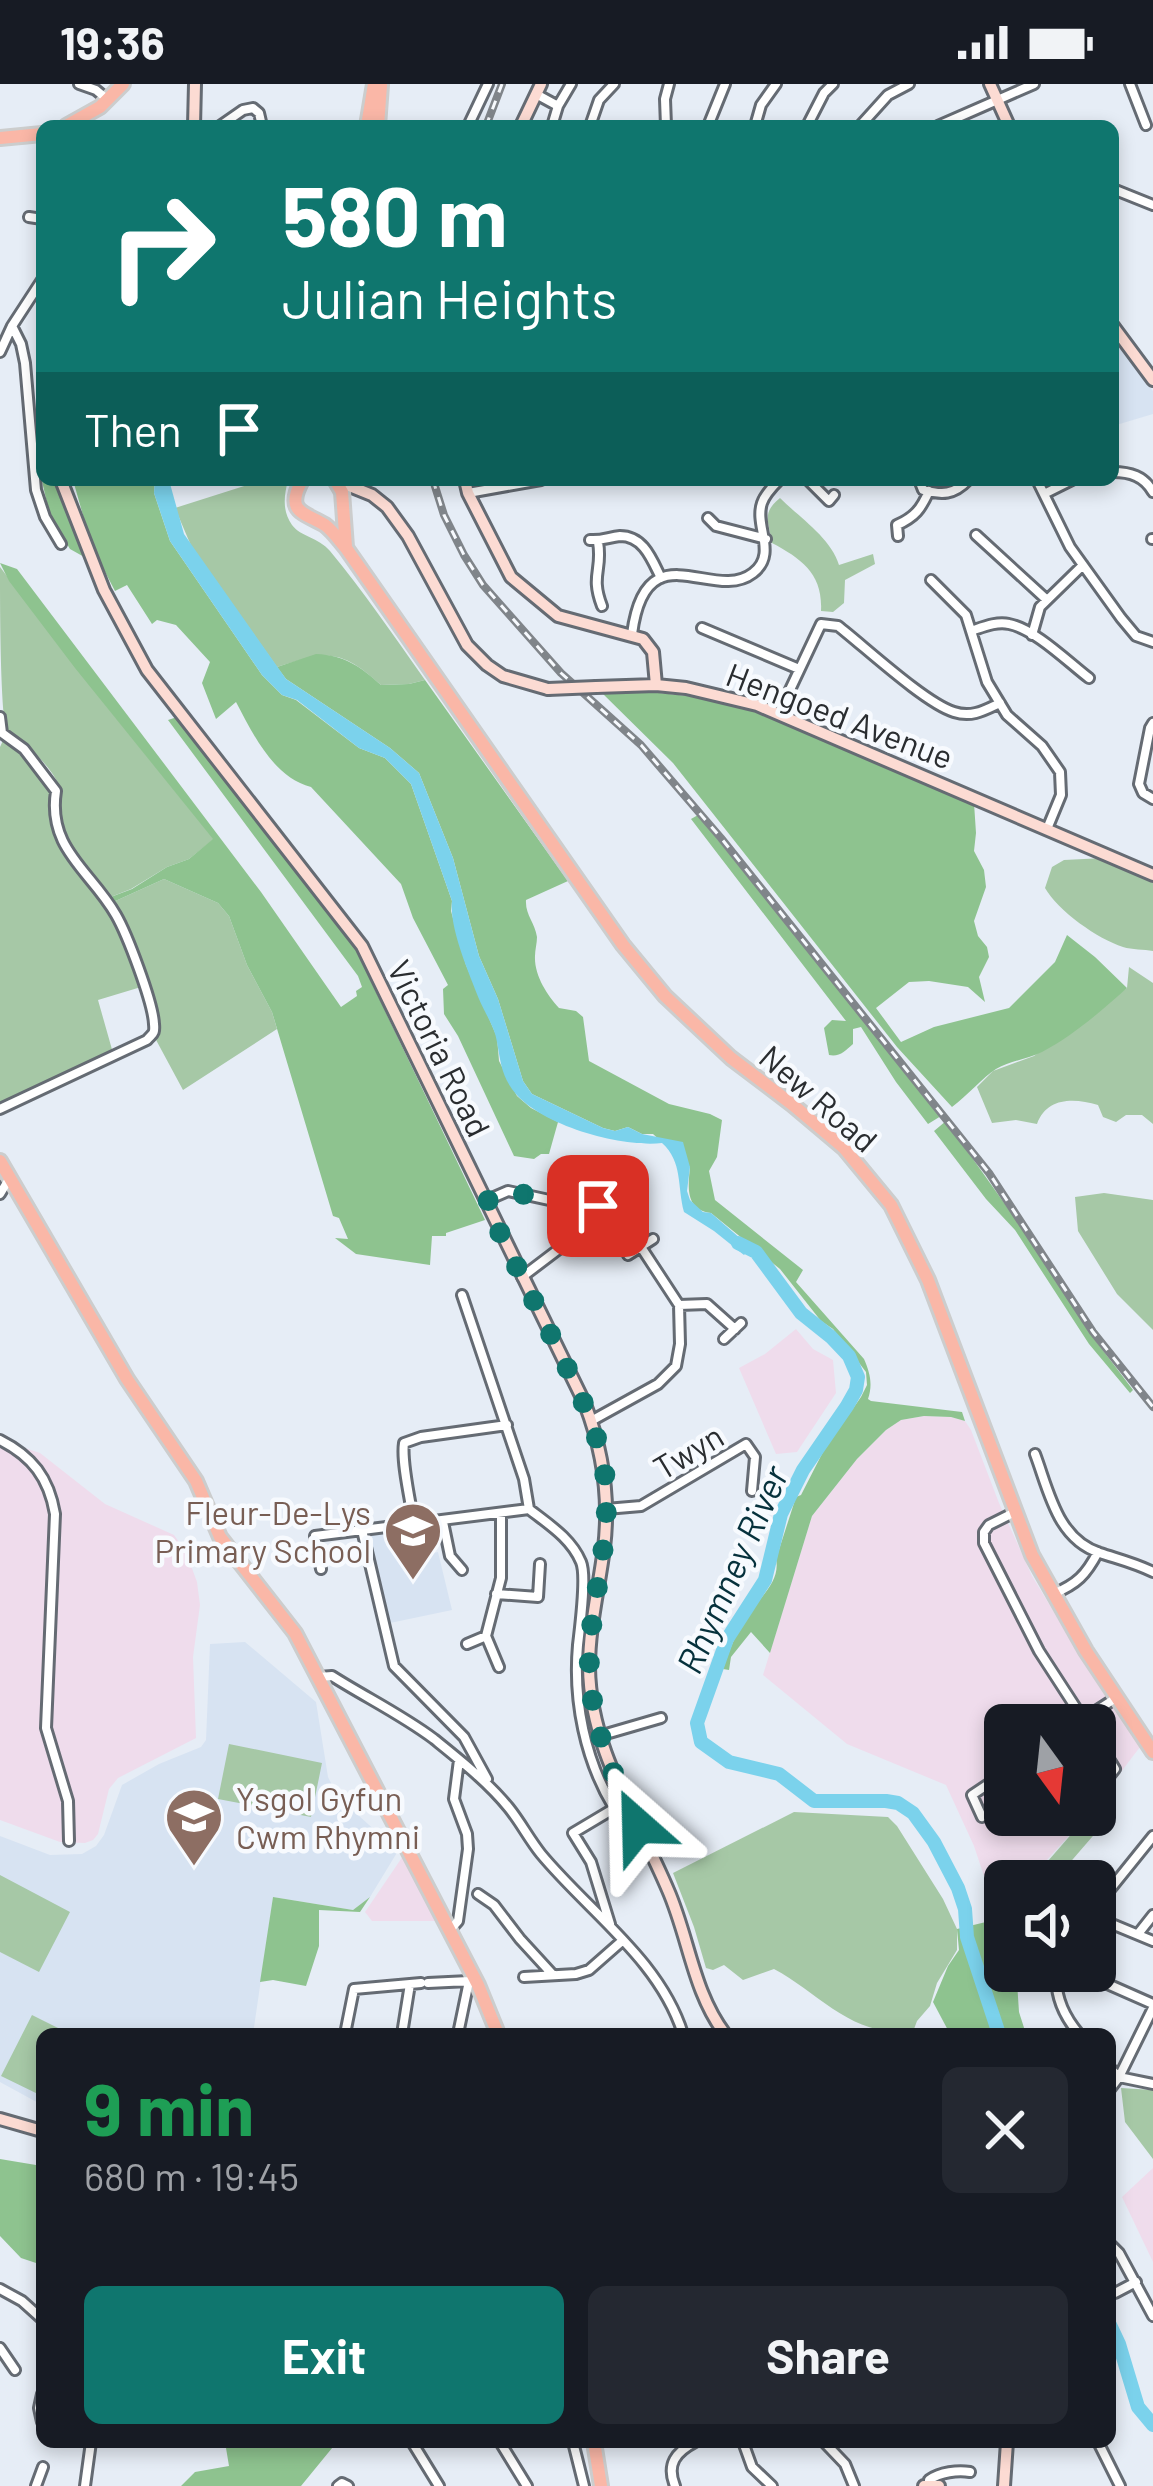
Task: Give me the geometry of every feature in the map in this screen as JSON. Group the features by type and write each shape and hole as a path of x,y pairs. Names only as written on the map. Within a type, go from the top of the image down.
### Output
{"main road":[{"path":"79,120 123,84"},
{"path":"194,120 195,84"},
{"path":"369,120 377,84"},
{"path":"377,84 378,120"},
{"path":"990,84 1006,120"},
{"path":"524,120 539,89"},
{"path":"0,138 36,135"},
{"path":"1119,334 1153,380"},
{"name":"Victoria Road","path":"63,486 104,590 147,670 362,946 592,1421 606,1509 589,1667 599,1736 620,1805 669,1892 711,2015 721,2028"},
{"path":"300,486 299,510 317,521 332,518 342,504 363,494 372,495"},
{"name":"New Road","path":"338,486 346,548"},
{"name":"Hengoed Avenue","path":"350,486 387,506 466,645 503,676 548,689 656,685 712,692 779,713 1149,871"},
{"path":"467,487 511,577 558,616 643,639 653,652 656,685"},
{"name":"New Road","path":"317,521 346,548 558,855 664,996 731,1058 834,1139 891,1205 928,1280 1032,1555 1086,1651 1153,1752"},
{"path":"0,1161 127,1379 196,1481 220,1537 295,1633 495,2028"},
{"path":"0,2119 36,2129"},
{"path":"595,2448 601,2486"},
{"path":"1004,2486 1007,2448"},
{"path":"926,2486 938,2486"}],"street":[{"path":"79,84 108,100"},
{"path":"471,120 488,84"},
{"path":"554,120 571,84"},
{"path":"592,120 599,100 614,84"},
{"path":"666,120 669,84"},
{"path":"710,120 725,84"},
{"path":"757,120 776,84"},
{"path":"810,120 833,84"},
{"path":"865,120 887,95 909,84"},
{"path":"952,120 1034,84"},
{"path":"1130,84 1145,125"},
{"path":"539,89 558,106"},
{"path":"229,120 253,108 261,120"},
{"path":"1119,191 1152,205 1146,216"},
{"path":"29,217 36,218"},
{"path":"0,352 36,289"},
{"path":"12,326 25,363 36,490 61,544"},
{"path":"1119,472 1131,472 1153,492"},
{"path":"632,634 635,610 661,578 691,575 724,581 753,573 761,563 766,539 763,502 775,486"},
{"path":"814,486 829,501 834,495"},
{"path":"921,486 942,495 963,486"},
{"path":"1039,486 1083,565 1136,636 1153,642"},
{"path":"1044,494 1060,486"},
{"path":"898,536 897,524 922,508 929,491"},
{"path":"708,518 716,526 766,539"},
{"path":"976,535 1047,601"},
{"path":"602,606 594,582 600,561 594,541 633,538 649,552 661,578"},
{"path":"1032,634 1040,607 1083,565"},
{"path":"931,580 966,615 987,682 1007,715 1042,746 1060,772 1061,795 1047,829"},
{"path":"779,713 821,624 838,626 955,712 977,714 1000,703"},
{"path":"971,631 1010,624 1032,634 1089,678"},
{"path":"702,628 800,669"},
{"path":"0,716 2,734 25,749 56,790 53,809 61,838 123,928 154,1024 147,1040 0,1109"},
{"path":"1153,723 1139,784 1153,799"},
{"path":"0,1194 10,1178"},
{"path":"485,1202 508,1191 598,1206"},
{"path":"522,1277 580,1233 570,1211"},
{"path":"628,1255 653,1239"},
{"path":"592,1421 658,1384 676,1366 680,1305 641,1247"},
{"path":"462,1295 524,1479 529,1509 568,1541 583,1565 578,1698 590,1754 620,1805 573,1833 591,1862 611,1929"},
{"path":"680,1305 707,1304 738,1326 724,1339"},
{"path":"414,1524 404,1443 507,1425"},
{"path":"0,1440 32,1461 41,1473 55,1514 46,1728 68,1801 69,1841"},
{"name":"Twyn","path":"606,1509 640,1506 746,1444 754,1457 752,1491"},
{"path":"1035,1454 1063,1526 1076,1540 1153,1572"},
{"path":"321,1569 315,1536 529,1509"},
{"path":"1015,1512 989,1525 983,1532 984,1543 1071,1704"},
{"path":"499,1667 486,1636 502,1559 501,1514"},
{"path":"443,1522 450,1556 462,1570"},
{"path":"362,1530 394,1666 464,1737 487,1779"},
{"path":"1052,1594 1075,1585 1098,1552"},
{"path":"496,1594 538,1598 540,1564"},
{"path":"583,1565 601,1570"},
{"path":"582,1580 595,1607"},
{"path":"466,1644 486,1636"},
{"path":"319,1677 332,1676 404,1719 459,1760 505,1803 539,1851 665,1992 680,2028"},
{"path":"1108,1704 1118,1697"},
{"path":"599,1736 662,1718"},
{"path":"449,1931 458,1921 468,1849 454,1799 459,1760"},
{"path":"982,1816 972,1795 984,1787"},
{"path":"1116,1881 1153,1836"},
{"path":"478,1894 494,1905 553,1975"},
{"path":"1138,1934 1153,1916"},
{"path":"1116,1925 1153,1941"},
{"path":"524,1977 591,1969 622,1941"},
{"path":"346,2028 354,1988 472,1980 460,2028"},
{"path":"403,2028 420,1983"},
{"path":"1116,1989 1153,2006 1116,2081"},
{"path":"1058,1992 1073,2028"},
{"path":"1116,2074 1153,2084"},
{"path":"1116,2250 1153,2317"},
{"path":"1116,2292 1136,2282"},
{"path":"0,2289 36,2314"},
{"path":"0,2348 15,2370"},
{"path":"86,2486 91,2448"},
{"path":"416,2448 439,2486"},
{"path":"504,2448 527,2486"},
{"path":"574,2448 584,2486"},
{"path":"675,2486 671,2465 680,2448"},
{"path":"745,2448 752,2467 772,2486"},
{"path":"830,2448 845,2464 854,2486"},
{"path":"1101,2448 1120,2486"},
{"path":"36,2486 43,2467"},
{"path":"926,2486 935,2476 970,2472"},
{"path":"338,2486 348,2486"}],"shaded area":[{"path":"1119,345 1153,391 1153,414 1119,424"},
{"path":"796,1329 813,1349 833,1360 836,1393 797,1452 776,1454 739,1368"},
{"path":"924,1416 965,1421 1032,1576 1112,1704 984,1704 984,1836 1069,1836 1047,1860 984,1860 984,1876 946,1785 847,1744 763,1675 812,1516 857,1459 901,1420"},
{"path":"0,1433 40,1453 105,1504 174,1535 197,1582 196,1738 118,1778 109,1789 98,1834 85,1843 60,1842 0,1820"},
{"name":"Fleur-De-Lys Primary School","path":"423,1530 428,1554 438,1552 452,1610 390,1623 369,1535"},
{"name":"Ysgol Gyfun Cwm Rhymni","path":"245,1642 316,1702 328,1777 338,1797 398,1851 370,1897 353,1910 273,1897 254,2028 36,2028 36,2102 0,2082 0,1836 50,1855 82,1854 96,1846 122,1785 201,1747 206,1740 210,1644"},
{"path":"1116,1711 1140,1747 1116,1778"},
{"path":"403,1856 436,1921 372,1921 365,1912"},
{"path":"1153,2168 1153,2262 1122,2197"}],"green space":[{"path":"43,486 58,486 86,558 70,549 50,516"},
{"path":"75,486 155,486 170,541 262,675 282,695 296,700 359,748 385,758 411,784 452,901 466,965 497,1037 499,1061 517,1096 558,1122 549,1154 534,1159 514,1156 444,1014 443,989 448,985 401,884 311,787 275,764 236,702 216,719 202,683 210,662 176,625 157,620 152,624 127,585 115,591 92,547"},
{"path":"244,486 287,486 285,503 292,525 330,551 425,680 381,685 354,664 332,656 277,667 192,548 175,508"},
{"path":"780,498 822,537 839,565 873,554 875,564 845,580 844,603 833,612 821,611 818,587 808,569 772,543 768,513"},
{"path":"0,563 17,569 261,892 341,1007 362,987 358,976 168,720 177,717 356,950 485,1220 446,1236 432,1236 430,1265 356,1254 335,1238 348,1239 339,1218 333,1216 272,1012 247,965 229,916 218,903 164,879 111,903 108,898 189,859 213,839 75,668"},
{"path":"0,567 214,839 189,859 108,898 62,832 56,779 7,732"},
{"path":"316,654 352,663 381,685 425,680 568,881 526,900 526,905 537,937 539,977 559,1008 583,1017 589,1061 669,1104 722,1120 717,1157 709,1171 715,1200 803,1270 796,1282 864,1359 870,1379 868,1399 962,1412 965,1421 924,1416 901,1420 857,1459 812,1516 770,1653 751,1632 731,1657 729,1670 723,1669 742,1623 775,1575 796,1497 861,1397 866,1372 780,1269 711,1213 696,1207 690,1196 690,1167 653,1134 628,1127 603,1128 532,1094 523,1081 498,999 479,956 453,858 419,773 390,748 286,679 277,667"},
{"path":"601,692 717,699 748,708 974,803 974,851 986,887 974,921 989,957 979,977 985,1002 968,987 909,982 876,1008 901,1042 934,1027 1009,1008 1055,962 1067,935 1127,988 1054,1045 996,1069 952,1107 897,1047 673,763"},
{"path":"5,736 53,792 53,829 71,862 118,924 141,987 98,1000 113,1053 0,1105 0,747"},
{"path":"698,815 941,1116 928,1124 861,1027 853,1029 853,1044 829,1055 824,1028 832,1020 846,1021 691,819"},
{"path":"1104,858 1153,883 1153,951 1102,938 1069,915 1045,888 1052,867 1064,860"},
{"path":"164,879 218,903 229,916 277,1029 183,1090 155,1038 150,988 111,903"},
{"path":"1129,967 1153,983 1153,1124 1142,1115 1126,1115 1116,1122 1103,1117 1098,1105 1080,1101 1054,1104 1037,1124 992,1123 977,1087 993,1071 1034,1056 1127,988"},
{"path":"946,1121 1133,1390 1130,1393 1089,1344 1015,1230 934,1131"},
{"path":"1104,1193 1153,1200 1153,1330 1117,1294 1078,1231 1075,1197"},
{"path":"229,1744 322,1763 311,1817 218,1799"},
{"path":"794,1812 888,1817 943,1899 957,1929 957,1950 914,2028 872,2028 774,1969 743,1980 724,1965 706,1968 673,1873"},
{"path":"1070,1836 1093,1836 1072,1860 1049,1860"},
{"path":"0,1875 70,1912 39,1972 0,1952"},
{"path":"273,1897 353,1910 370,1897 360,1912 319,1910 319,1946 306,1986 260,1982"},
{"path":"984,1922 984,1992 1018,1992 1024,2028 947,2028 933,2002 959,1950 957,1929"},
{"path":"32,2015 58,2028 36,2028 36,2093 1,2076"},
{"path":"1121,2088 1153,2090 1153,2159 1125,2122"},
{"path":"0,2159 36,2165 36,2263 21,2258 0,2236"},
{"path":"226,2448 332,2448 301,2486 181,2486 195,2472 229,2466"}],"water":[{"path":"155,486 171,486 184,534 286,679 390,748 419,773 453,858 479,956 498,999 523,1081 532,1094 603,1128 628,1127 683,1142 690,1167 690,1200 753,1245 744,1255 684,1212 676,1166 662,1143 624,1142 579,1131 538,1112 510,1086 461,950 452,901 411,784 385,758 359,748 297,700 282,695 262,675 170,541"}],"waterway":[{"name":"Rhymney River","path":"738,1243 756,1252 801,1313 849,1356 858,1377 847,1406 803,1470 781,1514 765,1580 727,1639 697,1723 701,1742 729,1762 779,1774 814,1801 886,1801 913,1813 958,1888 967,1937 997,2028"},
{"name":"Rhymney River","path":"1116,2338 1138,2407 1153,2425"}],"railway":[{"path":"488,120 502,84"},
{"path":"435,486 444,515 483,585 561,673 641,745 721,838 989,1173 1093,1332 1153,1407"}],"place":[{"name":"Fleur-De-Lys Primary School","path":"413,1582"},
{"name":"Ysgol Gyfun Cwm Rhymni","path":"194,1868"}],"route":[{"path":"598,1206 508,1191 485,1202 573,1379 600,1449 605,1544 590,1641 591,1695 611,1770 638,1826"}]}
